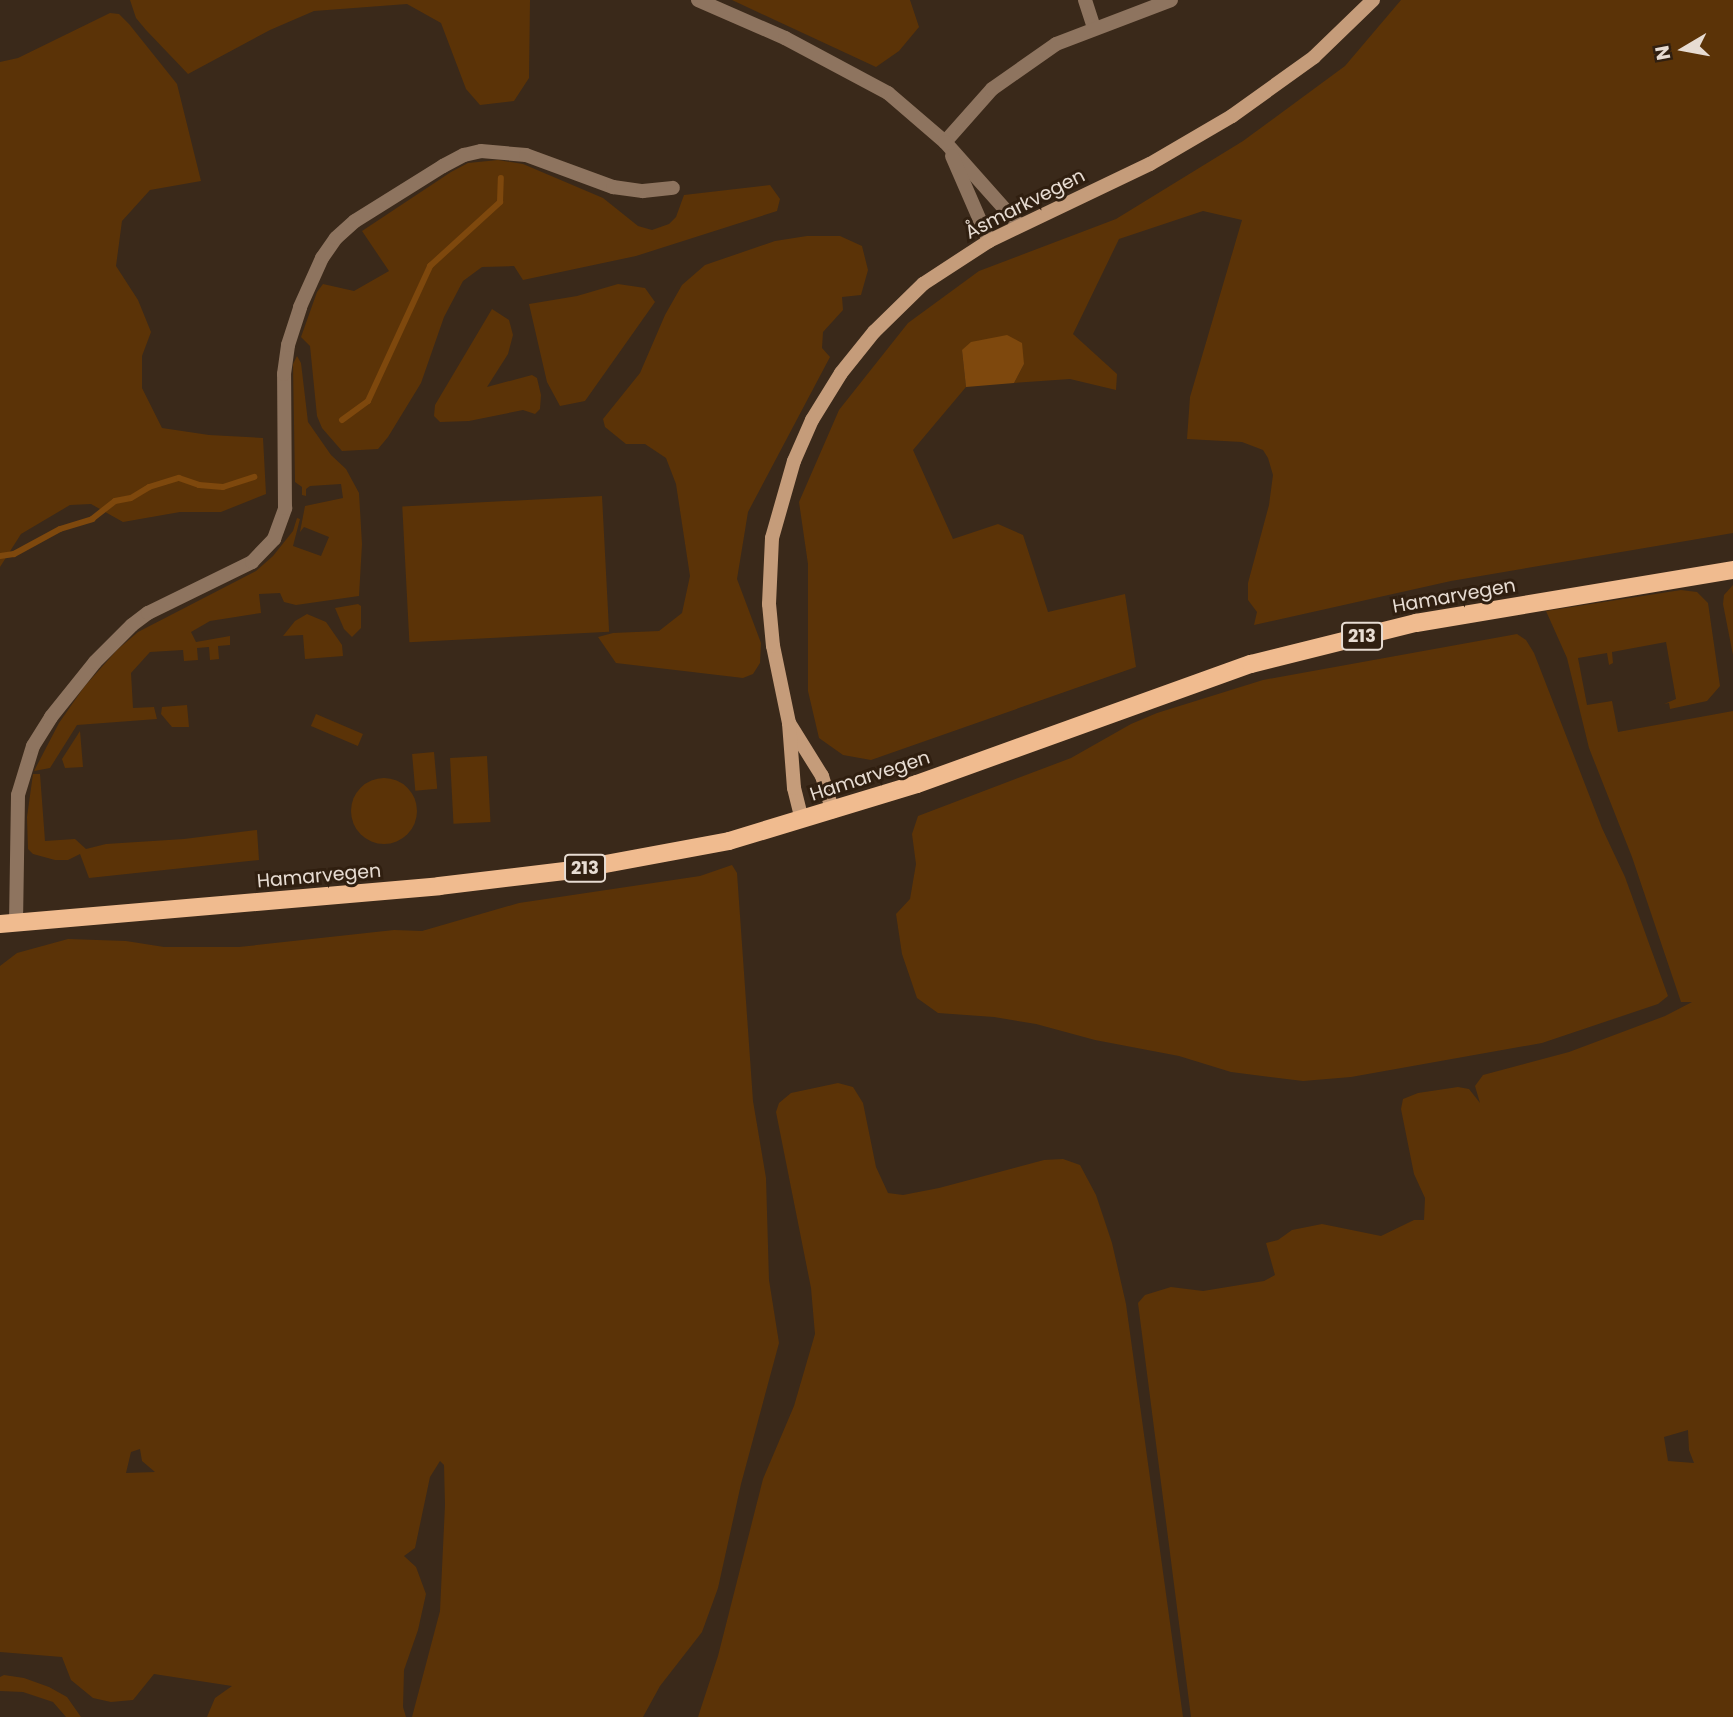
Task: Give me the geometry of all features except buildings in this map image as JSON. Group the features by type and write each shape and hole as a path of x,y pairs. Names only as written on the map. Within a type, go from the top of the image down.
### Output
{"main road":[{"name":"Åsmarkvegen","path":"802,820 794,788 789,723 773,646 769,593 772,538 794,461 813,420 841,373 874,332 923,284 989,241 1150,164 1232,116 1314,57 1373,0"},
{"name":"Hamarvegen","path":"8,924 439,886 573,870 729,841 832,811 1251,664 1416,623 1733,570"},
{"name":"Åsmarkvegen","path":"789,723 822,776 832,811"}],"street":[{"path":"698,0 785,37 888,93 945,142 1020,225"},
{"path":"1085,0 1094,28"},
{"path":"945,142 992,89 1021,66 1056,44 1171,0"},
{"path":"945,142 989,241"},
{"path":"8,924 19,794 33,746 51,717 95,662 132,625 148,613 252,562 274,539 285,508 284,374 288,345 300,307 322,258 335,238 355,221 443,166 464,155 481,151 526,155 613,187 643,191 674,188"}],"shaded area":[{"path":"130,0 530,0 529,78 514,101 480,105 466,89 441,23 407,4 314,11 270,30 188,74 136,18"},
{"path":"732,0 910,0 919,27 899,51 876,67"},
{"path":"1401,0 1733,0 1733,533 1451,581 1254,625 1257,612 1248,600 1248,583 1269,505 1273,475 1268,458 1263,450 1242,442 1187,439 1190,397 1242,220 1203,211 1119,239 1073,334 1117,374 1116,390 1070,379 1014,383 1024,364 962,350 966,387 913,450 953,539 998,524 1023,535 1048,612 1125,594 1136,667 871,760 843,755 819,738 808,691 808,564 799,502 839,410 908,323 979,271 1116,219 1243,141 1345,66"},
{"path":"110,13 119,14 129,24 177,84 201,181 150,190 122,221 116,266 138,300 151,332 142,356 142,388 162,428 209,435 263,438 266,494 221,512 180,512 123,522 91,504 70,505 21,534 0,567 0,62 18,58"},
{"path":"498,160 523,164 603,198 638,226 652,230 669,224 676,217 684,195 770,185 780,199 777,211 636,256 523,280 514,266 482,267 463,281 444,317 421,383 388,437 378,449 342,451 322,428 317,416 310,346 301,337 317,292 323,284 354,291 389,271 362,231 468,163"},
{"path":"807,236 840,236 862,246 868,270 861,295 842,297 843,310 823,332 822,348 830,357 748,512 737,579 761,643 760,663 753,674 743,678 616,663 598,637 613,633 659,631 682,613 690,576 676,484 666,458 645,444 626,444 605,427 603,419 640,373 665,315 682,285 705,265 775,241"},
{"path":"618,284 645,288 655,302 585,401 560,406 547,382 529,304 577,296"},
{"path":"492,309 509,320 513,335 508,354 487,387 532,375 537,378 541,395 540,409 535,414 523,410 469,421 440,422 434,416 435,405"},
{"path":"1007,335 1022,343 1024,364 1014,383 966,387 962,350 971,342"},
{"path":"297,356 301,363 308,422 331,455 346,469 359,493 362,544 359,596 296,605 284,602 280,593 259,594 261,613 210,621 191,632 196,642 230,636 230,645 218,646 219,659 210,660 209,647 197,648 198,660 184,661 183,650 150,652 131,673 133,708 154,707 157,719 77,725 50,768 34,771 59,723 84,687 117,650 138,632 256,571 273,556 293,531 297,518 300,519 293,546 321,556 329,537 304,527 300,532 305,506 343,498 341,484 310,486 306,489 306,496 302,495 302,487 295,482 293,364"},
{"path":"602,496 609,632 409,642 402,506"},
{"path":"1733,585 1733,655 1723,604 1724,595"},
{"path":"1681,590 1697,592 1708,603 1720,686 1707,701 1670,709 1669,703 1664,704 1676,699 1666,642 1612,652 1613,663 1609,665 1607,653 1578,658 1587,705 1612,701 1618,732 1733,711 1733,1717 1191,1717 1138,1303 1145,1295 1171,1287 1203,1291 1264,1281 1275,1275 1266,1243 1278,1240 1292,1230 1322,1224 1381,1236 1414,1220 1424,1220 1425,1198 1414,1174 1401,1109 1403,1099 1418,1093 1458,1087 1469,1089 1480,1103 1475,1086 1483,1075 1569,1052 1665,1016 1692,1002 1681,1002 1632,857 1589,748 1567,658 1546,611","holes":["1688,1430 1689,1450 1694,1463 1668,1461 1664,1437"]},
{"path":"358,604 361,606 361,628 352,637 344,629 335,608"},
{"path":"307,614 326,622 342,645 343,656 305,659 303,635 283,636 295,621"},
{"path":"1517,634 1526,640 1534,653 1602,828 1625,877 1668,996 1658,1004 1542,1043 1351,1077 1303,1081 1231,1072 1179,1056 1095,1040 1036,1024 994,1017 938,1013 917,998 902,954 896,914 910,899 916,864 912,834 918,816 1071,758 1131,724 1157,713 1263,680"},
{"path":"187,705 189,727 172,727 161,714 162,707"},
{"path":"316,714 363,734 358,746 311,726"},
{"path":"80,731 83,767 65,768 62,759"},
{"path":"434,752 437,789 415,791 412,754"},
{"path":"487,756 490,822 454,824 450,758"},
{"path":"33,774 40,774 45,841 75,839 86,849 106,844 184,839 257,830 259,860 89,878 80,854 68,860 55,860 33,854 28,849 27,817"},
{"path":"384,778 407,788 417,811 407,834 384,844 361,834 351,811 361,788"},
{"path":"732,865 737,873 753,1101 766,1178 769,1280 779,1343 741,1484 718,1588 702,1632 660,1686 643,1717 412,1717 440,1611 445,1505 444,1465 440,1461 430,1477 415,1548 404,1556 416,1567 426,1594 418,1630 404,1670 403,1707 406,1717 207,1717 215,1698 232,1686 154,1674 133,1700 111,1702 93,1698 71,1680 62,1657 0,1652 0,966 17,953 68,939 126,941 164,947 239,947 394,930 422,931 519,903 700,876","holes":["140,1449 142,1461 155,1472 126,1473 131,1452"]},
{"path":"838,1083 853,1087 863,1103 876,1167 888,1193 903,1195 939,1188 1044,1160 1063,1159 1080,1165 1096,1195 1112,1243 1126,1304 1183,1717 698,1717 718,1656 763,1479 794,1406 815,1334 811,1288 776,1112 779,1103 791,1093"},
{"path":"4,1675 24,1678 49,1687 67,1697 81,1717 66,1717 53,1702 23,1692 0,1691 0,1677"}],"waterway":[{"path":"342,420 368,401 430,266 500,202 501,178"},
{"path":"0,556 14,554 60,529 92,519 115,501 131,498 149,487 179,478 199,485 223,487 254,477"}]}
